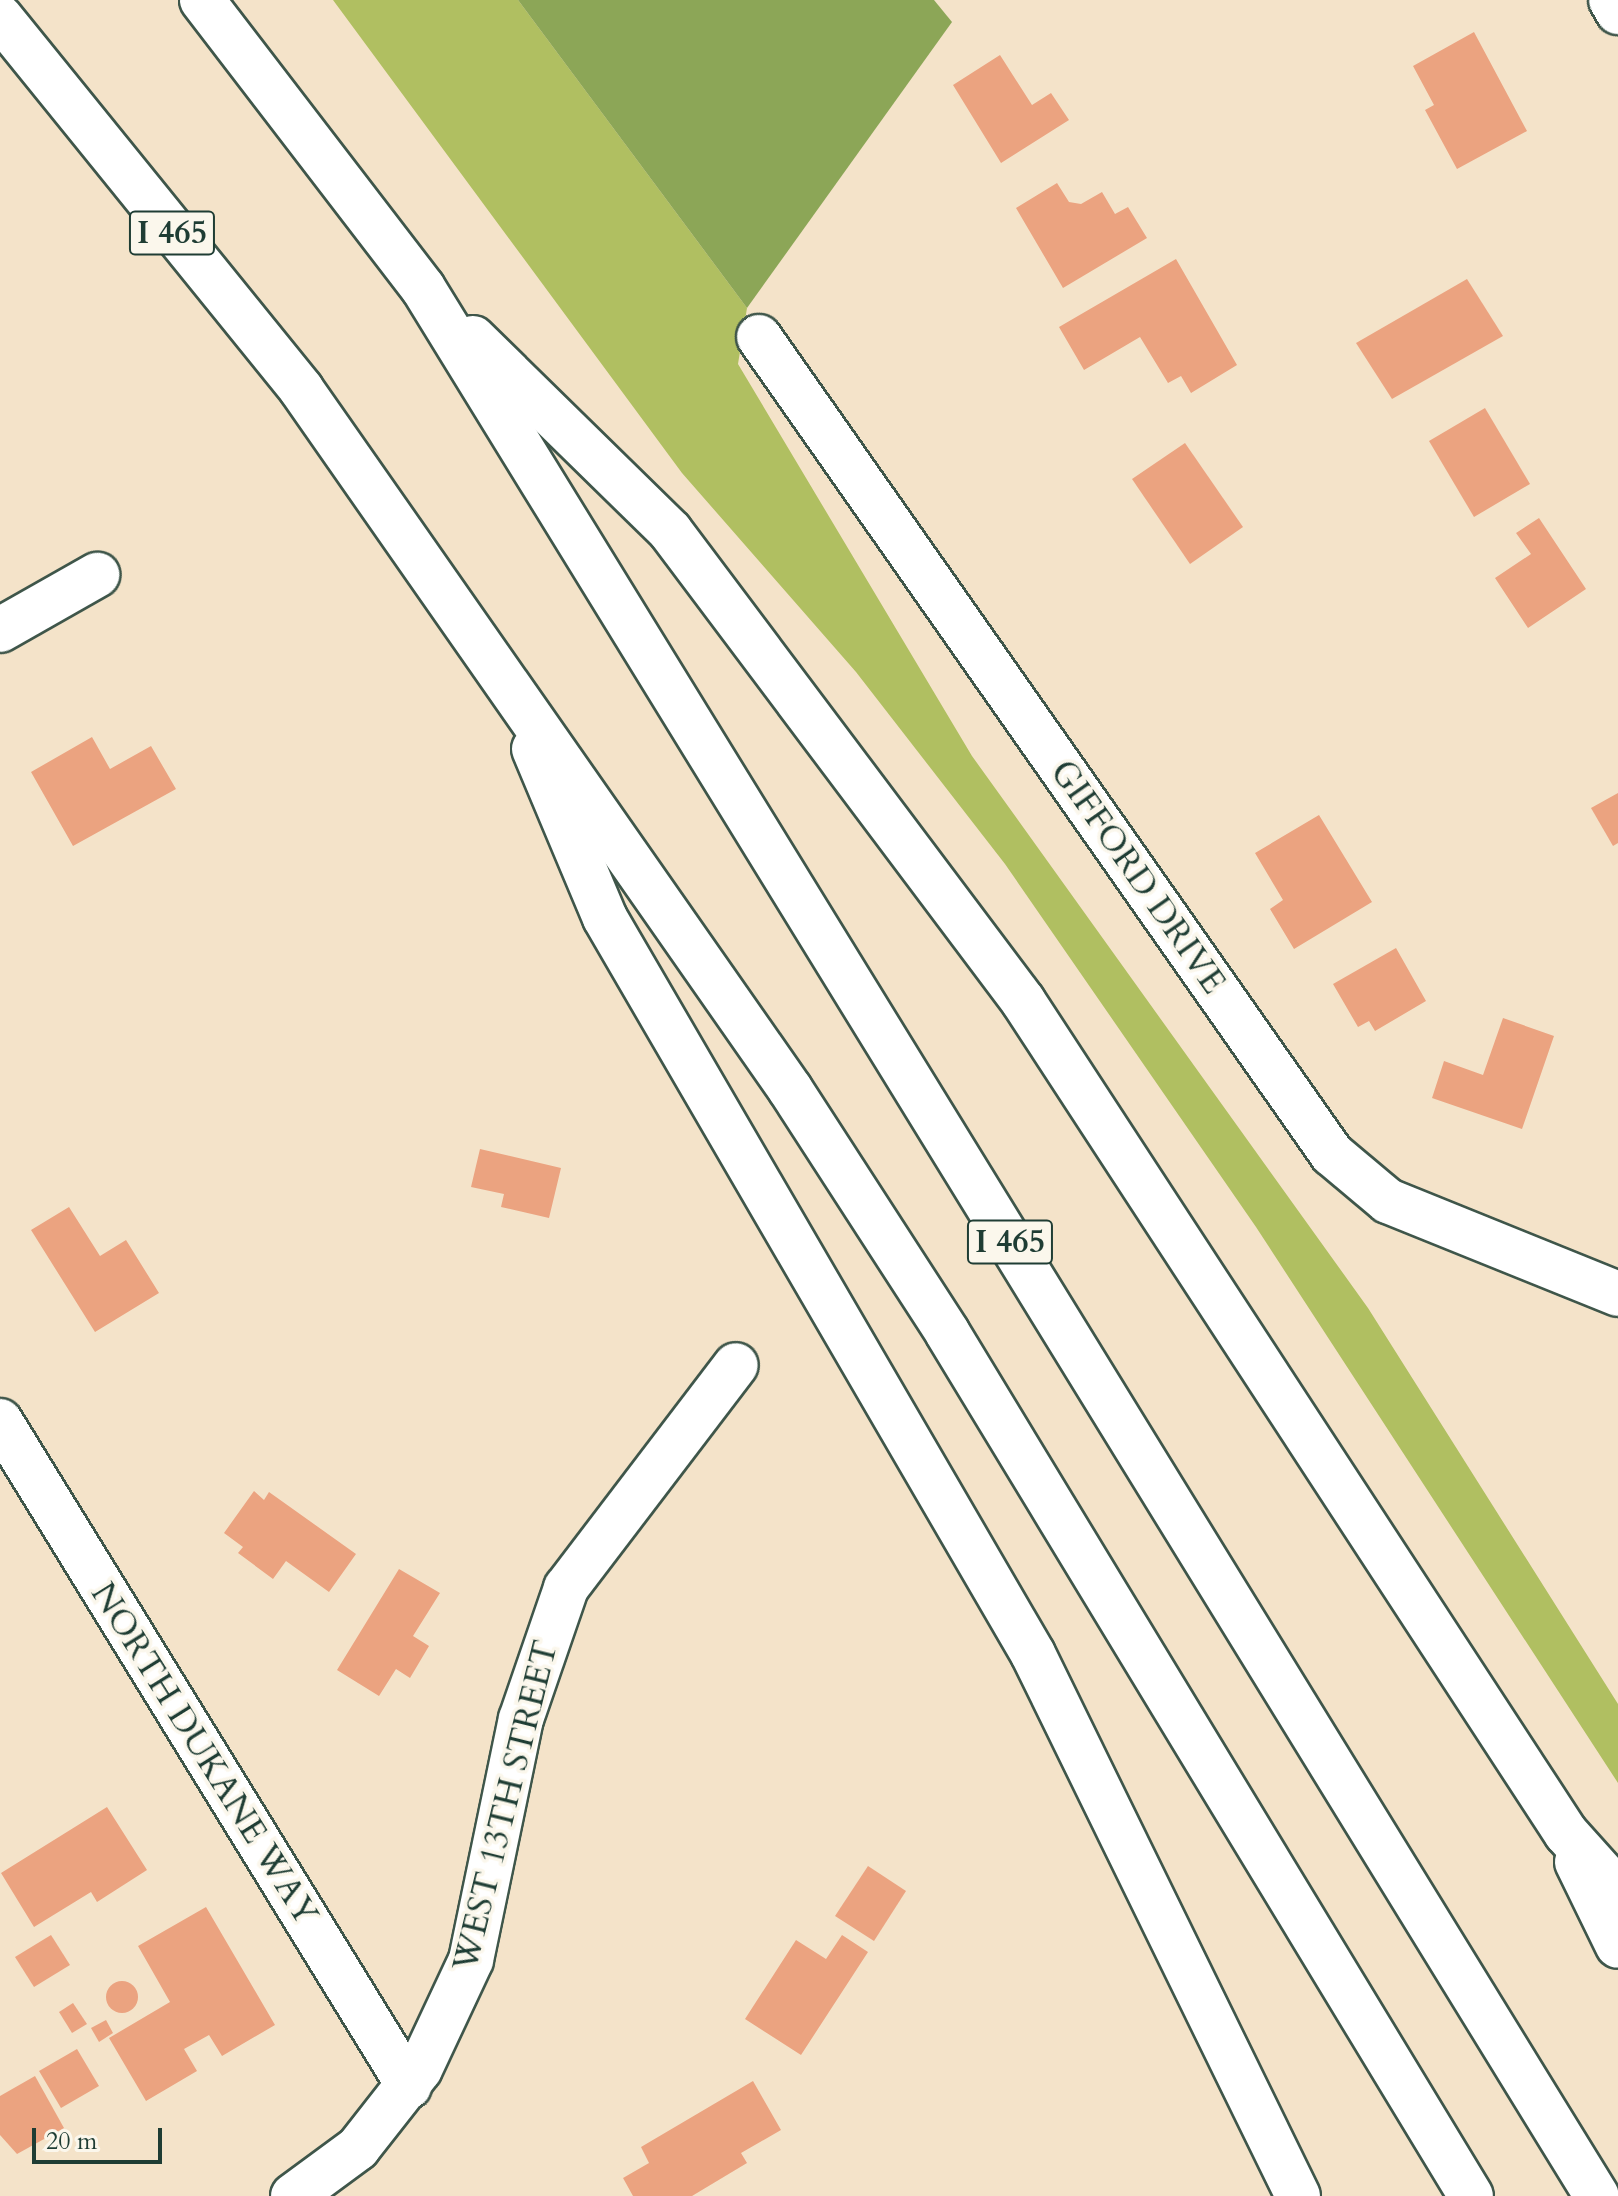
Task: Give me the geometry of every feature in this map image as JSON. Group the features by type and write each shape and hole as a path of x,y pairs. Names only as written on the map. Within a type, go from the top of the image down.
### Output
{"main road":[{"name":"I 465","path":"202,0 423,288 1597,2196"},
{"path":"1611,0 1618,12"},
{"name":"I 465","path":"0,17 301,389 500,665 947,1332 1471,2196"},
{"path":"423,288 670,531 1013,988 1566,1833 1618,1946"},
{"name":"GIFFORD DRIVE","path":"759,337 1332,1154 1388,1201 1618,1294"},
{"path":"0,630 97,575"},
{"path":"500,665 605,918 1033,1654 1298,2196"},
{"name":"WEST 13TH STREET","path":"293,2196 358,2148 409,2086 471,1960 521,1719 566,1588 736,1365"},
{"name":"NORTH DUKANE WAY","path":"0,1421 409,2086"},
{"path":"1566,1833 1618,1891"}],"green space":[{"path":"333,0 518,0 747,308 738,364 972,756 1368,1308 1618,1704 1618,1783 1256,1227 1005,864 856,672 682,473"},
{"path":"518,0 934,0 952,22 747,308"}],"building":[{"path":"1474,32 1527,131 1457,169 1425,110 1434,105 1413,66"},
{"path":"1000,55 1032,105 1051,93 1069,120 1001,163 953,85"},
{"path":"1057,183 1069,202 1081,204 1102,192 1115,214 1128,207 1147,238 1063,288 1016,208"},
{"path":"1176,259 1237,365 1191,393 1181,376 1168,383 1140,337 1084,370 1059,327"},
{"path":"1467,279 1503,336 1392,399 1356,343"},
{"path":"1485,408 1530,484 1474,517 1429,441"},
{"path":"1185,443 1243,527 1190,564 1132,479"},
{"path":"1539,518 1586,589 1528,628 1495,578 1531,554 1516,533"},
{"path":"92,737 110,769 151,746 176,789 73,846 31,772"},
{"path":"1618,793 1618,843 1613,846 1591,808"},
{"path":"1319,815 1372,902 1294,949 1270,909 1283,900 1255,853"},
{"path":"1396,948 1426,1001 1375,1031 1369,1021 1358,1027 1333,984"},
{"path":"1503,1018 1554,1036 1522,1129 1432,1098 1444,1061 1483,1075"},
{"path":"480,1149 561,1168 549,1218 501,1207 504,1194 471,1187"},
{"path":"69,1207 100,1256 126,1240 159,1293 95,1332 31,1230"},
{"path":"254,1491 264,1500 269,1492 356,1554 329,1592 286,1561 273,1579 238,1553 243,1547 224,1533"},
{"path":"399,1569 440,1593 413,1636 429,1646 410,1678 396,1669 379,1696 337,1670"},
{"path":"107,1807 147,1870 97,1902 91,1892 34,1927 1,1873"},
{"path":"868,1866 906,1891 874,1941 835,1916"},
{"path":"206,1907 275,2025 222,2056 209,2035 184,2049 197,2071 146,2101 109,2038 170,2002 138,1946"},
{"path":"51,1935 70,1965 34,1987 15,1957"},
{"path":"842,1935 868,1952 801,2055 745,2019 796,1940 826,1959"},
{"path":"122,1981 133,1986 138,1997 133,2008 122,2013 111,2008 106,1997 111,1986"},
{"path":"73,2003 87,2024 72,2033 59,2012"},
{"path":"106,2020 113,2033 99,2042 91,2028"},
{"path":"77,2049 99,2086 61,2108 39,2071"},
{"path":"35,2076 64,2128 17,2154 0,2135 0,2096"},
{"path":"753,2081 781,2130 741,2153 747,2163 692,2196 633,2196 623,2178 649,2163 641,2147"}]}
